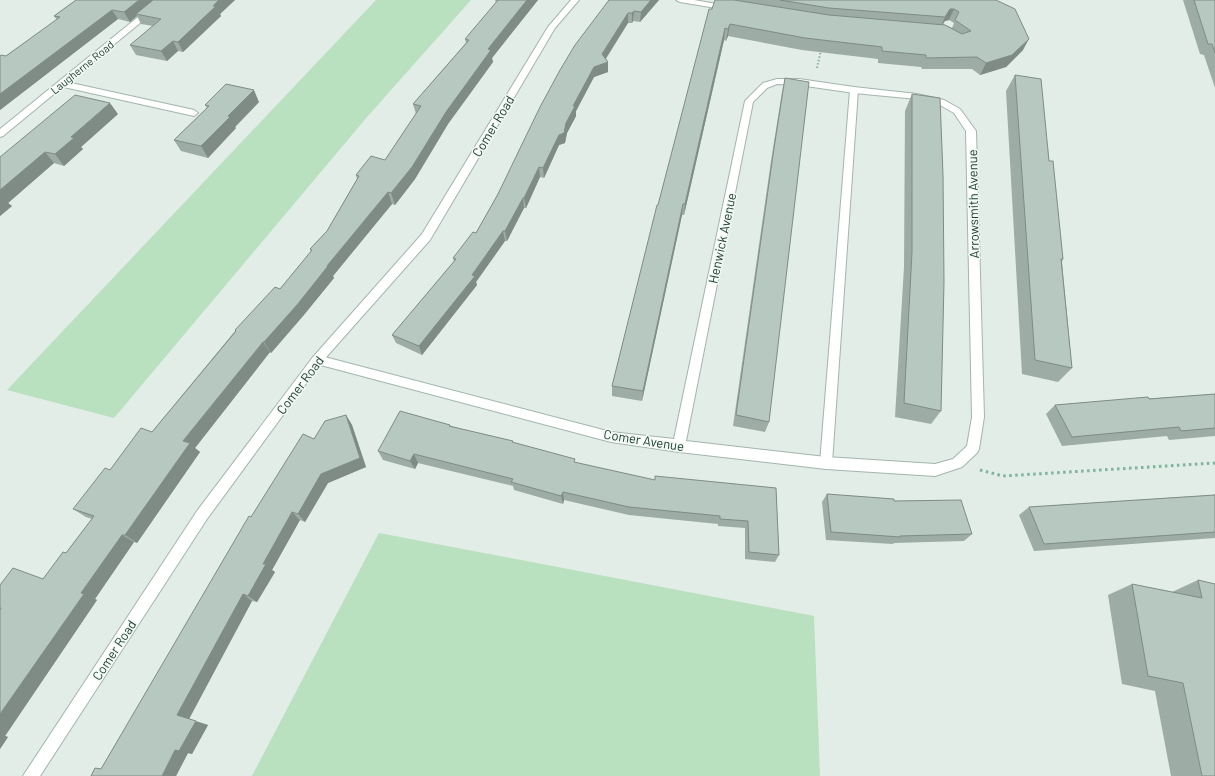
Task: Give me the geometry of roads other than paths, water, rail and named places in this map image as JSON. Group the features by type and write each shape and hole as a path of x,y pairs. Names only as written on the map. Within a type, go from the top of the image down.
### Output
{"street":[{"name":"Laugherne Road","path":"0,134 164,0"},
{"name":"Comer Road","path":"32,776 202,515 317,360 426,237 552,27 574,0"},
{"path":"680,0 737,10"},
{"name":"Henwick Avenue","path":"679,446 749,101 756,93 769,83 792,82 814,84"},
{"path":"62,84 194,113"},
{"name":"Arrowsmith Avenue","path":"814,84 939,101 952,106 964,118 971,131 978,417 973,449"},
{"path":"826,463 854,90"},
{"name":"Comer Avenue","path":"317,360 611,437 826,463 935,470 957,464 973,449"}]}
